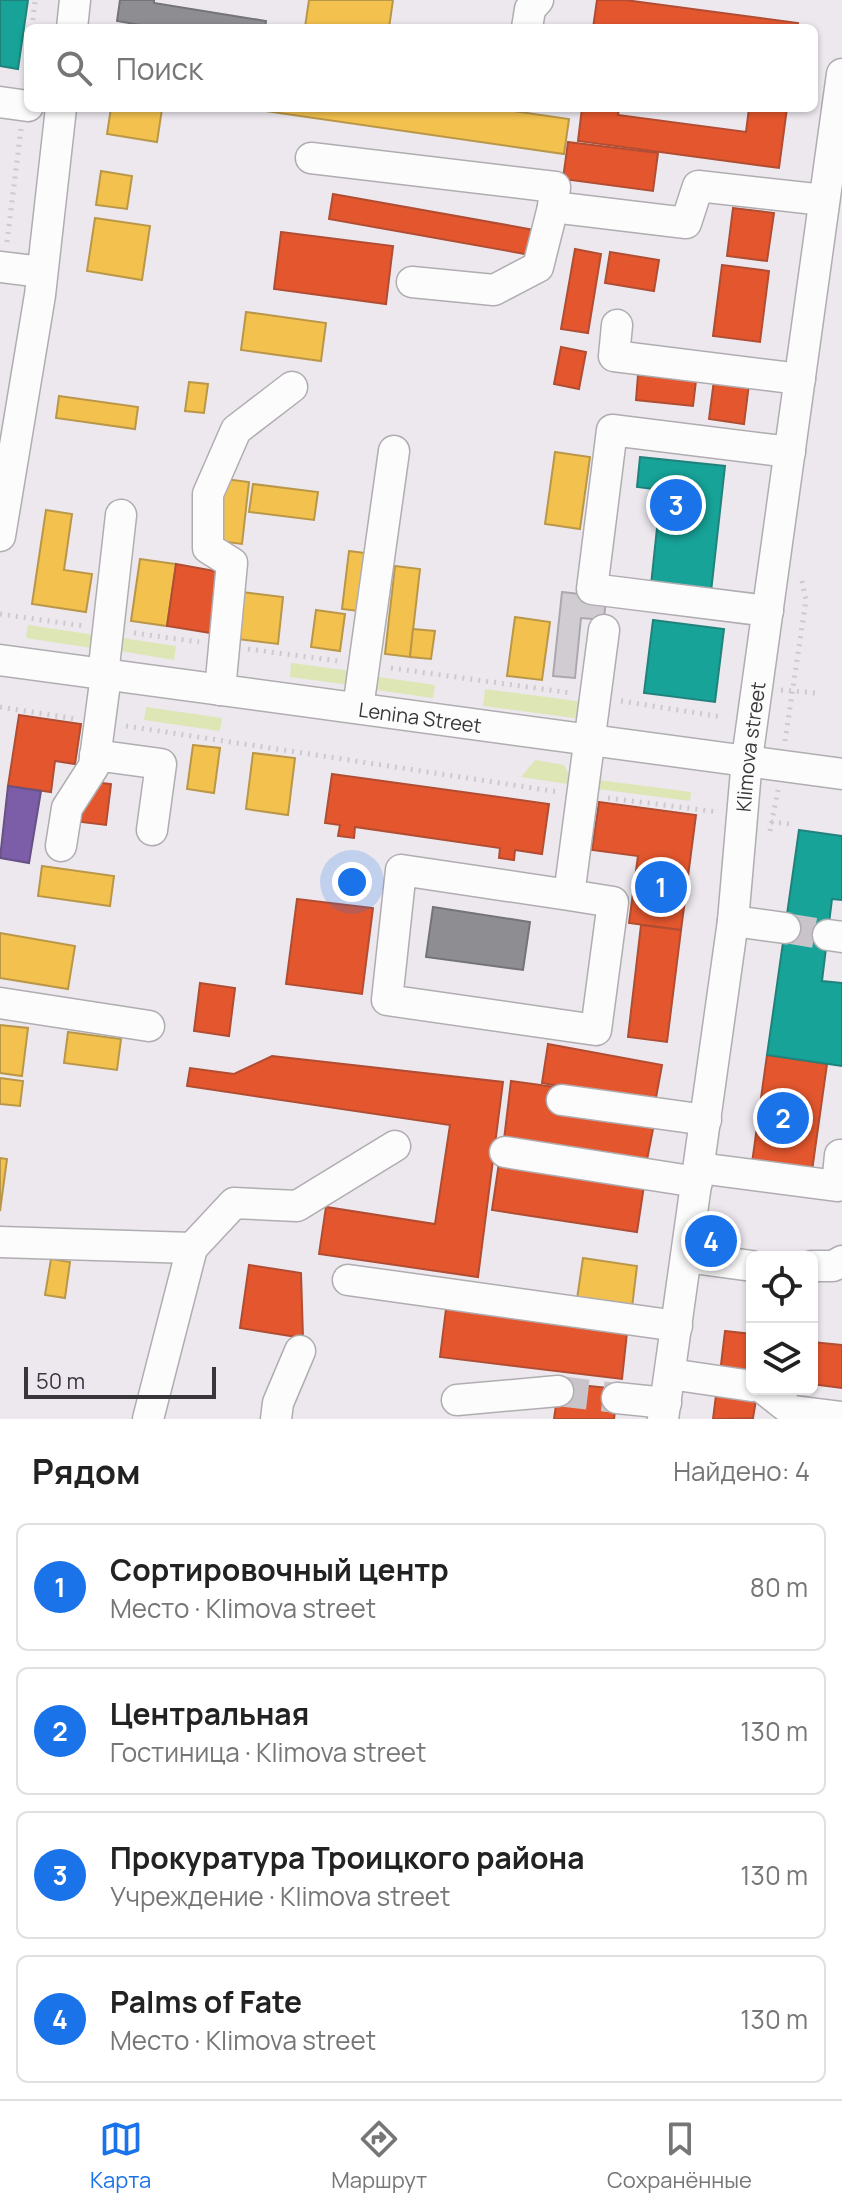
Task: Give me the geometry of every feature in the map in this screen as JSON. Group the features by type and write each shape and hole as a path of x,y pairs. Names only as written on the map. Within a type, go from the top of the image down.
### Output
{"street":[{"path":"72,24 75,0"},
{"path":"528,24 530,9 538,0"},
{"name":"Klimova street","path":"666,1398 733,921 747,759 824,200 831,91"},
{"path":"0,536 42,272 37,112"},
{"path":"311,158 555,187 538,267 494,290 412,282"},
{"path":"553,207 686,223 698,186 824,200"},
{"path":"2,267 42,272"},
{"path":"617,325 614,356 800,379"},
{"path":"220,690 232,563 208,548 208,494 236,430 292,387"},
{"path":"768,611 592,589 612,430 790,452"},
{"path":"358,708 394,451"},
{"path":"61,846 67,808 94,766 121,515"},
{"path":"569,895 604,630"},
{"name":"Lenina Street","path":"0,660 842,774"},
{"path":"95,755 161,764 152,830"},
{"path":"401,870 569,895 613,902 596,1030 387,1000 401,870"},
{"path":"733,921 785,928"},
{"path":"0,1003 149,1026"},
{"path":"562,1100 706,1120"},
{"path":"148,1419 192,1248 234,1203 297,1206 395,1146"},
{"path":"505,1152 698,1175 837,1186 840,1155"},
{"path":"0,1242 192,1248"},
{"path":"686,1257 746,1265"},
{"path":"818,1266 833,1266 842,1261"},
{"path":"348,1280 677,1326"},
{"path":"276,1419 278,1403 300,1351"},
{"path":"617,1398 666,1398 746,1387"},
{"path":"457,1400 558,1391"},
{"path":"772,1395 792,1411 842,1417"}],"path":[{"path":"32,24 35,0"},
{"path":"2,267 36,112"},
{"path":"0,707 790,824"}],"green space":[{"path":"28,625 95,635 92,648 26,638"},
{"path":"116,637 176,646 174,660 114,650"},
{"path":"291,663 351,671 350,685 290,677"},
{"path":"372,676 435,685 433,698 370,689"},
{"path":"485,689 584,702 582,719 483,706"},
{"path":"146,707 222,718 220,731 144,720"},
{"path":"535,760 564,765 574,785 521,777"},
{"path":"599,780 691,792 690,801 598,789"}],"building: Жильё":[{"path":"309,0 393,0 390,24 305,24"},
{"path":"110,112 162,112 157,142 107,134"},
{"path":"272,112 521,112 569,119 564,154"},
{"path":"101,171 132,176 127,209 96,205"},
{"path":"95,218 150,226 142,280 87,271"},
{"path":"246,312 326,323 321,361 241,350"},
{"path":"189,382 208,384 204,413 185,411"},
{"path":"59,396 138,407 135,429 56,418"},
{"path":"555,452 590,457 580,529 545,524"},
{"path":"225,479 249,482 242,544 218,541"},
{"path":"253,484 318,492 314,520 249,512"},
{"path":"46,510 72,514 64,570 92,574 86,612 32,604"},
{"path":"349,551 374,554 366,612 342,609"},
{"path":"140,559 176,564 167,626 131,621"},
{"path":"395,566 420,569 410,657 385,654"},
{"path":"242,592 283,597 278,644 237,639"},
{"path":"316,610 345,614 340,651 311,647"},
{"path":"515,617 550,622 542,680 507,676"},
{"path":"413,629 435,631 431,659 410,657"},
{"path":"193,745 220,748 214,793 187,789"},
{"path":"253,753 295,758 288,815 246,809"},
{"path":"42,866 114,876 110,906 38,896"},
{"path":"0,933 75,946 68,989 0,978"},
{"path":"0,1025 28,1028 22,1076 0,1073"},
{"path":"68,1032 121,1039 117,1070 64,1063"},
{"path":"0,1078 23,1081 20,1106 0,1104"},
{"path":"0,1158 7,1159 0,1211"},
{"path":"583,1258 637,1266 632,1307 577,1299"},
{"path":"51,1259 70,1262 65,1298 45,1295"}],"building: Торговля":[{"path":"597,0 625,0 798,23 798,24 594,24"},
{"path":"582,112 618,112 618,115 746,132 748,112 786,112 779,168 578,141"},
{"path":"568,142 658,153 653,191 563,179"},
{"path":"333,194 540,231 536,256 329,219"},
{"path":"733,208 774,213 767,261 727,256"},
{"path":"281,232 393,246 386,304 274,289"},
{"path":"575,249 601,254 588,333 561,329"},
{"path":"610,252 659,260 654,291 605,283"},
{"path":"722,265 769,271 760,342 713,336"},
{"path":"561,347 586,352 579,389 554,384"},
{"path":"715,372 750,376 744,424 709,419"},
{"path":"638,375 696,381 693,406 636,400"},
{"path":"176,564 226,573 217,634 167,626"},
{"path":"19,715 81,724 75,764 55,761 51,792 8,786"},
{"path":"332,774 549,804 542,854 515,850 514,860 499,858 500,848 355,827 354,838 338,836 340,825 325,823"},
{"path":"86,781 111,784 106,825 81,822"},
{"path":"599,802 696,815 681,930 629,923 638,856 592,850"},
{"path":"297,899 373,908 362,994 286,984"},
{"path":"641,925 681,930 667,1042 628,1037"},
{"path":"200,983 235,988 229,1036 194,1031"},
{"path":"548,1044 662,1065 655,1103 542,1083"},
{"path":"767,1055 827,1064 812,1171 752,1163"},
{"path":"272,1056 503,1082 478,1277 319,1254 326,1207 435,1224 450,1125 187,1086 190,1068 234,1074"},
{"path":"511,1081 555,1087 654,1124 645,1170 503,1148"},
{"path":"500,1156 645,1179 637,1232 492,1210"},
{"path":"249,1265 301,1273 303,1338 240,1328"},
{"path":"447,1301 628,1323 622,1379 440,1357"},
{"path":"725,1331 746,1333 746,1376 720,1373"},
{"path":"818,1343 842,1345 842,1388 818,1385"},
{"path":"559,1383 618,1389 614,1419 554,1419"},
{"path":"716,1395 756,1400 753,1418 713,1419"}],"building: Офисы":[{"path":"8,786 41,791 29,863 0,858"}],"building: Учреждения":[{"path":"0,0 28,0 18,69 0,66"},
{"path":"640,457 725,466 711,592 651,585 661,490 637,487"},
{"path":"653,620 724,629 715,702 644,693"},
{"path":"799,830 842,836 842,900 832,899 822,981 842,983 842,1066 767,1055"}],"building: Промзона":[{"path":"120,0 154,0 154,3 266,21 266,24 135,24 117,21"},
{"path":"433,907 530,922 523,970 426,957"}],"building: Прочее":[{"path":"562,592 606,597 604,620 581,618 575,678 553,676"}],"tunnel":[{"path":"785,928 828,935"},
{"path":"558,1391 617,1398"}],"place":[{"name":"Прокуратура Троицкого района","path":"676,505"},
{"name":"Сортировочный центр","path":"661,887"},
{"name":"Центральная","path":"783,1118"},
{"name":"Palms of Fate","path":"711,1241"}]}
